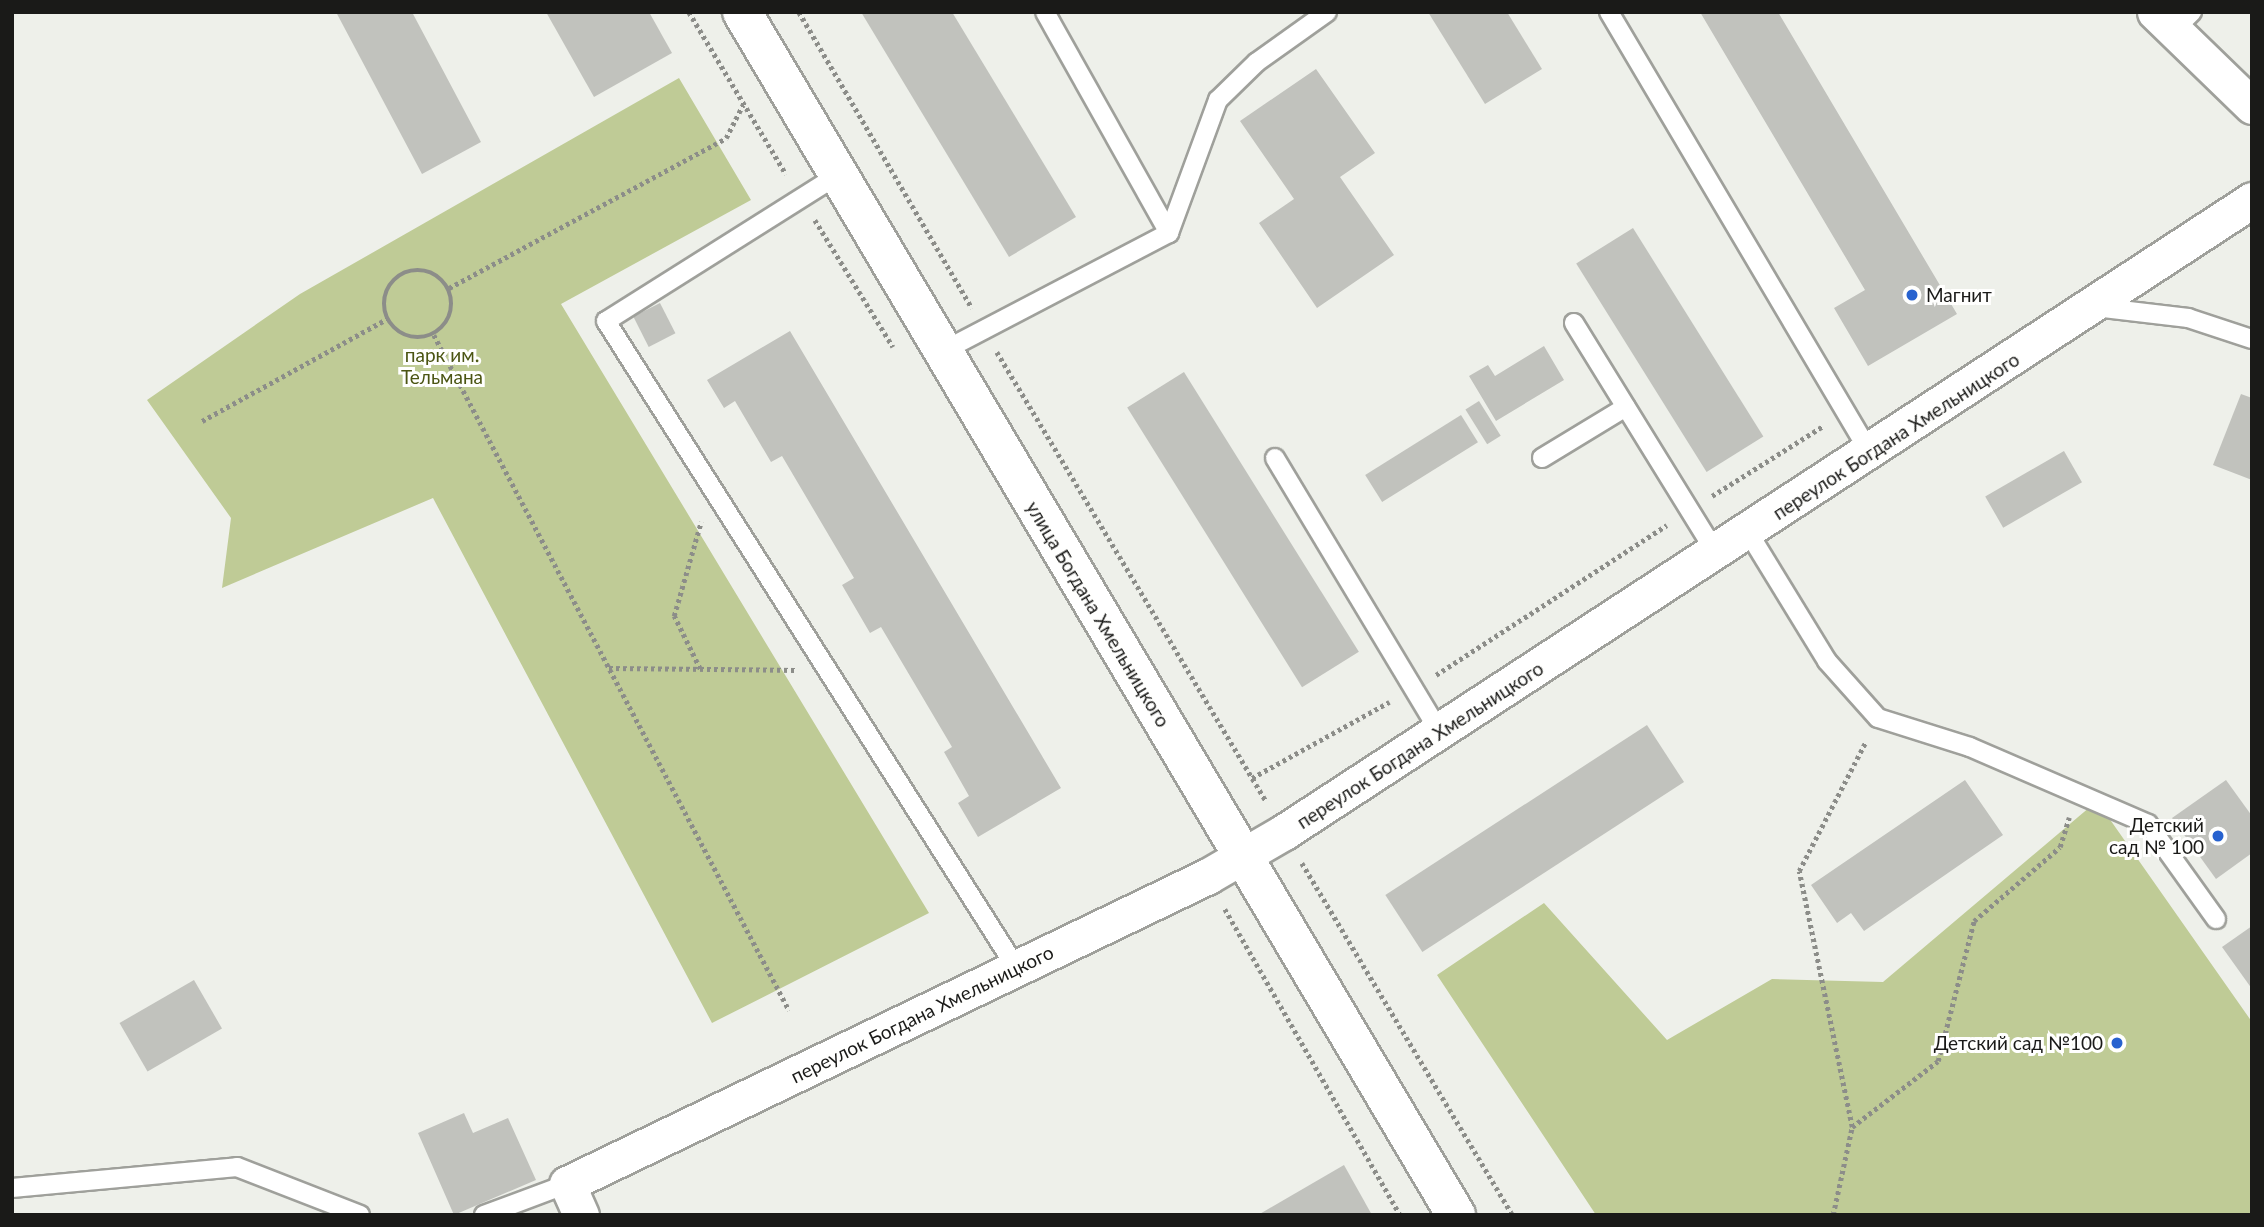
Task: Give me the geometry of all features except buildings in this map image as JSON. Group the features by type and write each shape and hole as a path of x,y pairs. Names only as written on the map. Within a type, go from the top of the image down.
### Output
{"main road":[{"name":"улица Богдана Хмельницкого","path":"742,12 1456,1215"}],"street":[{"path":"2174,19 2252,106"},
{"name":"переулок Богдана Хмельницкого","path":"574,1199 1017,969 1242,856 1440,733 2093,307 2252,200"}],"lane":[{"path":"1045,12 1169,233"},
{"path":"943,351 1169,233 1218,100 1257,62 1327,12"},
{"path":"1609,12 1870,453"},
{"path":"838,175 606,321 1017,969"},
{"path":"2093,307 2188,318 2252,339"},
{"path":"1574,323 1716,553"},
{"path":"1542,458 1626,407"},
{"path":"1275,458 1440,733"},
{"path":"1748,532 1827,660 1878,718 1970,747 2076,797 2148,824 2216,919"},
{"path":"12,1188 237,1167 360,1215"},
{"path":"484,1215 574,1199"}],"path":[{"path":"689,12 743,105 901,360"},
{"path":"799,12 984,329 1252,778 1414,689 1845,411"},
{"path":"449,288 726,138 743,105"},
{"path":"420,269 437,274 449,288 453,306 447,323 434,335 416,339 398,333 387,319 383,302 389,284 402,272 420,269"},
{"path":"202,421 387,319"},
{"path":"434,335 789,1010"},
{"path":"700,669 674,616 711,487"},
{"path":"609,667 828,671"},
{"path":"1833,1215 1852,1127 1800,871 1878,718"},
{"path":"1852,1127 1938,1061 1974,921 2060,847 2076,797"},
{"path":"1319,892 1513,1215"},
{"path":"1241,936 1400,1215"}],"green space":[{"name":"парк им. Тельмана","path":"679,78 751,200 561,304 929,913 712,1023 433,498 222,588 231,518 147,400 300,294"},
{"path":"2097,801 2252,1022 2252,1215 1596,1215 1437,975 1544,903 1667,1040 1772,979 1883,982"}],"place":[{"name":"Магнит","path":"1912,295"},
{"name":"Детский сад № 100","path":"2218,836"},
{"name":"Детский сад №100","path":"2117,1043"}]}
